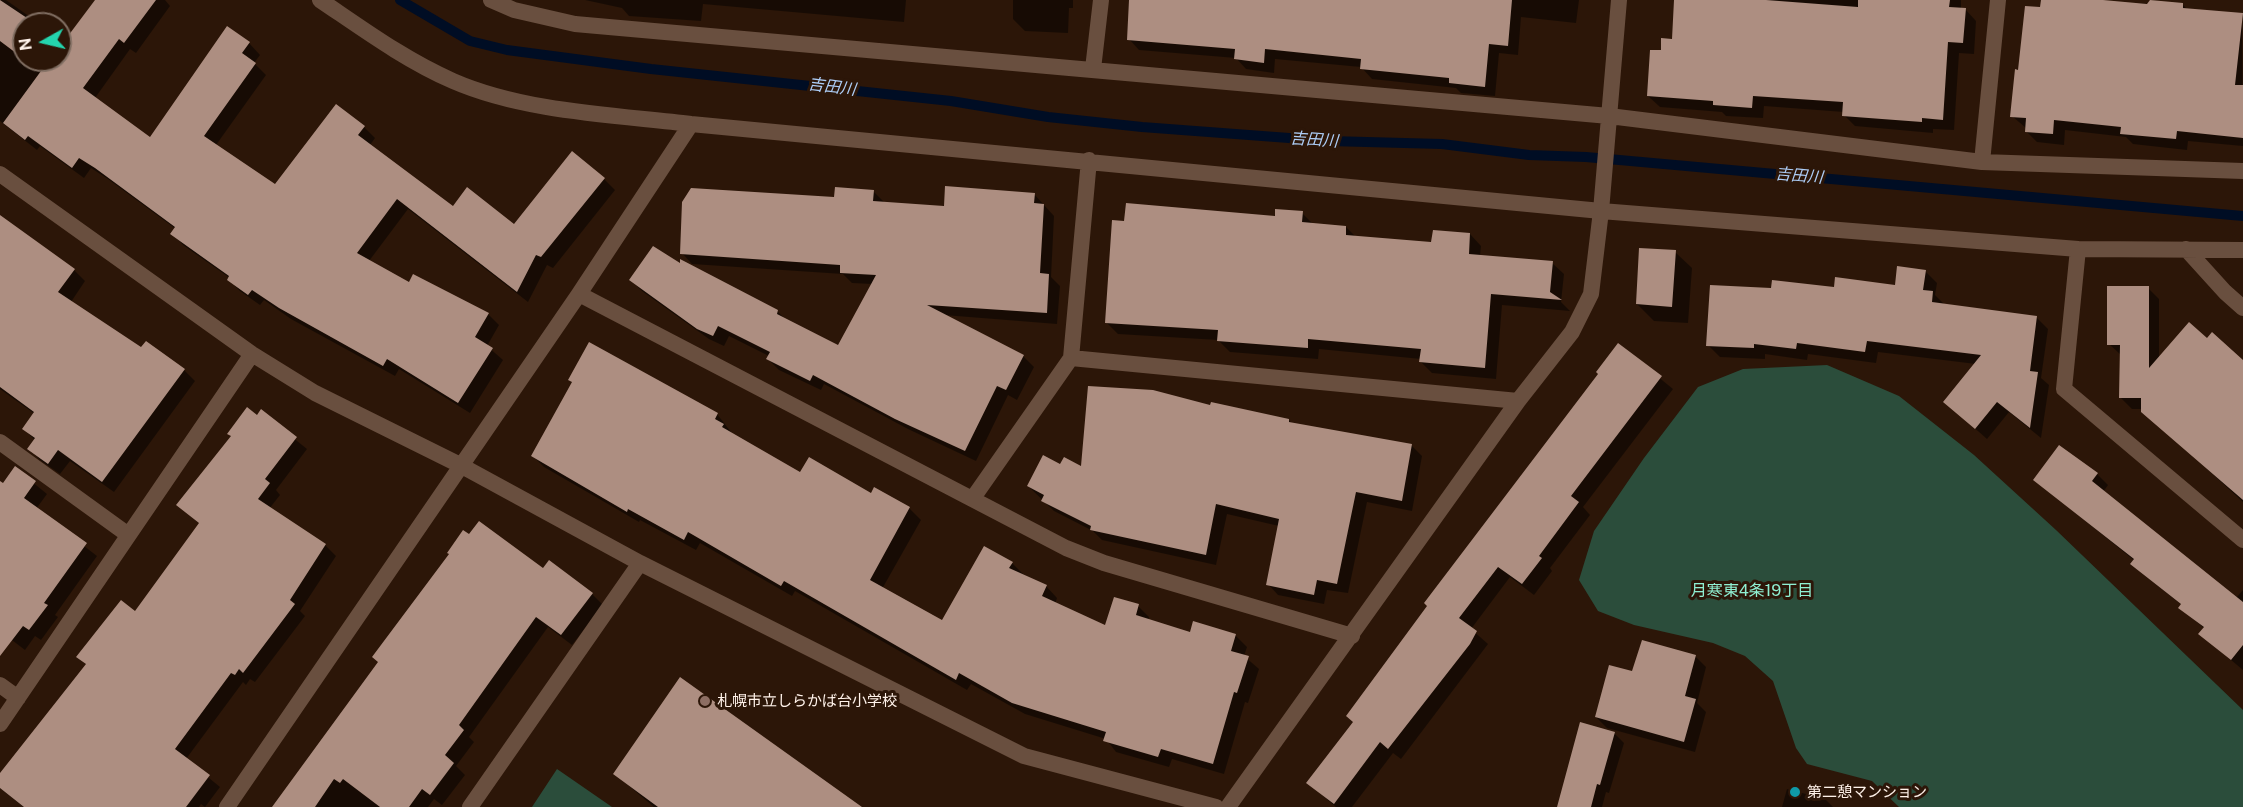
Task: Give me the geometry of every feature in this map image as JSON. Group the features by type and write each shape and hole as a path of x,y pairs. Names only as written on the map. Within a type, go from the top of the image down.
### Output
{"street":[{"path":"320,0 408,59 455,82 505,97 561,108 691,124 1089,160 1601,211 2078,249 2243,250"},
{"path":"491,0 514,10 575,24 1609,116 1982,162 2243,171"},
{"path":"1094,69 1101,0"},
{"path":"1228,807 1518,401 1572,332 1591,294 1601,211 1619,0"},
{"path":"1982,162 1998,0"},
{"path":"227,807 579,294 691,124"},
{"path":"973,498 1071,358 1089,160"},
{"path":"0,174 252,354 315,393 460,465 640,563 1024,756 1216,807"},
{"path":"2078,249 2064,389 2243,540"},
{"path":"2186,249 2243,308"},
{"path":"579,294 1066,548 1104,563 1352,636"},
{"path":"0,724 127,534 252,354"},
{"path":"1071,358 1518,401"},
{"path":"0,441 127,534"},
{"path":"470,807 640,563"},
{"path":"0,685 18,698"}],"green space":[{"path":"1827,365 1899,396 1974,455 2056,530 2243,710 2243,807 1899,807 1872,781 1807,764 1796,748 1773,681 1745,656 1713,643 1634,625 1598,611 1579,580 1594,531 1644,458 1698,387 1743,369"},
{"path":"557,769 612,807 532,807"}],"building":[{"path":"0,0 18,12 12,12 12,50 0,41"},
{"path":"95,0 156,0 124,43 119,39 83,88 150,137 227,26 250,42 242,53 256,63 204,136 275,184 336,104 365,126 358,135 453,206 467,187 514,224 572,151 605,178 541,257 536,255 517,292 397,199 357,253 409,282 413,274 489,313 475,337 493,348 458,403 387,359 383,366 279,308 252,290 248,295 227,280 229,276 170,234 175,227 95,168 79,158 72,168 28,136 25,140 3,123 40,72 72,72 72,31"},
{"path":"1129,0 1512,0 1508,46 1489,44 1485,87 1449,83 1449,78 1360,69 1361,59 1265,49 1264,63 1234,59 1235,49 1127,40"},
{"path":"1674,0 1766,0 1858,7 1858,0 1950,0 1949,7 1966,8 1963,43 1948,42 1943,120 1922,118 1922,122 1842,116 1843,102 1753,96 1752,108 1713,105 1713,101 1647,96 1650,50 1661,50 1661,38 1672,39"},
{"path":"2041,0 2103,0 2147,4 2150,0 2183,3 2183,8 2243,13 2235,85 2243,85 2243,138 2177,131 2176,139 2120,134 2121,127 2054,120 2053,134 2025,132 2026,118 2010,117 2015,69 2018,70 2025,6 2040,7"},
{"path":"945,186 1035,193 1034,203 1044,204 1040,273 1049,274 1047,313 927,305 1024,355 1006,390 997,386 965,451 895,419 813,375 810,381 766,359 770,352 718,326 713,336 697,329 629,280 653,246 680,263 680,259 778,310 777,314 838,345 876,275 840,273 840,265 680,254 682,202 691,188 834,197 835,187 874,190 873,201 944,206"},
{"path":"1126,203 1275,216 1275,209 1303,211 1302,222 1346,226 1346,235 1431,242 1433,230 1470,233 1469,254 1553,261 1550,292 1562,300 1491,294 1485,368 1419,362 1421,349 1308,339 1308,348 1217,341 1218,330 1105,323 1112,220 1124,221"},
{"path":"0,215 75,269 58,292 141,347 146,341 185,369 102,482 58,450 48,464 27,449 35,438 22,429 34,412 0,387"},
{"path":"1639,248 1676,250 1672,307 1636,304"},
{"path":"1897,266 1926,270 1923,290 1933,291 1932,302 2037,316 2030,371 2038,372 2030,428 1997,402 1975,429 1943,402 1981,355 1867,341 1865,352 1797,343 1796,349 1754,344 1754,348 1706,346 1710,285 1771,288 1772,280 1834,287 1835,277 1895,285"},
{"path":"2107,286 2149,286 2149,368 2189,322 2207,338 2212,332 2243,360 2243,500 2141,412 2141,398 2119,398 2120,345 2107,345"},
{"path":"589,342 718,413 715,419 724,424 722,427 800,472 809,457 871,493 874,487 910,507 870,580 942,620 984,546 1013,562 1009,568 1047,585 1042,596 1105,625 1114,597 1139,604 1136,615 1190,632 1193,621 1236,634 1231,651 1249,656 1237,693 1234,692 1213,764 1161,749 1158,757 1103,741 1106,732 1012,703 959,673 956,680 784,581 781,586 688,532 684,540 628,509 627,512 531,456 572,382 568,380"},
{"path":"1618,343 1662,376 1571,496 1579,502 1539,556 1542,558 1522,584 1498,567 1459,618 1477,631 1470,644 1388,749 1380,742 1334,804 1306,783 1353,722 1346,716 1427,606 1424,603 1598,374 1596,372"},
{"path":"1088,386 1153,390 1210,405 1211,402 1289,419 1289,422 1412,444 1402,501 1356,492 1337,584 1317,580 1314,595 1266,585 1279,519 1216,504 1206,555 1090,530 1091,526 1041,501 1044,495 1027,486 1043,455 1060,464 1064,457 1081,466"},
{"path":"247,407 257,415 261,409 297,437 265,479 270,483 258,499 326,544 290,600 295,604 243,673 239,669 235,675 231,673 175,749 210,775 186,807 24,807 0,788 0,773 86,664 76,657 121,600 135,611 199,523 176,505 231,436 227,434"},
{"path":"2059,445 2098,473 2092,481 2243,602 2243,645 2231,660 2198,634 2204,627 2178,608 2181,604 2130,564 2134,559 2033,480"},
{"path":"15,466 36,481 24,498 87,543 44,603 48,605 29,630 23,626 0,656 0,481 3,483"},
{"path":"479,521 543,568 549,560 593,593 561,635 536,617 459,725 464,730 445,755 454,763 430,795 422,789 409,807 380,807 343,779 340,783 334,779 315,807 272,807 378,662 372,657 449,554 447,553 463,530 469,534"},
{"path":"1642,640 1696,655 1685,696 1696,699 1684,742 1595,717 1609,665 1632,671"},
{"path":"680,677 862,807 658,807 613,774"},
{"path":"1580,722 1615,732 1600,785 1597,784 1591,807 1557,807"}],"waterway":[{"name":"吉田川","path":"400,0 470,41 507,50 651,69 951,101 1048,117 1142,127 1329,141 1442,144 1529,155 1586,157 2243,216"}],"place":[{"name":"札幌市立しらかば台小学校","path":"705,701"},
{"name":"第二憩マンション","path":"1795,792"}],"district":[{"name":"月寒東4条19丁目","path":"1752,591"}]}
